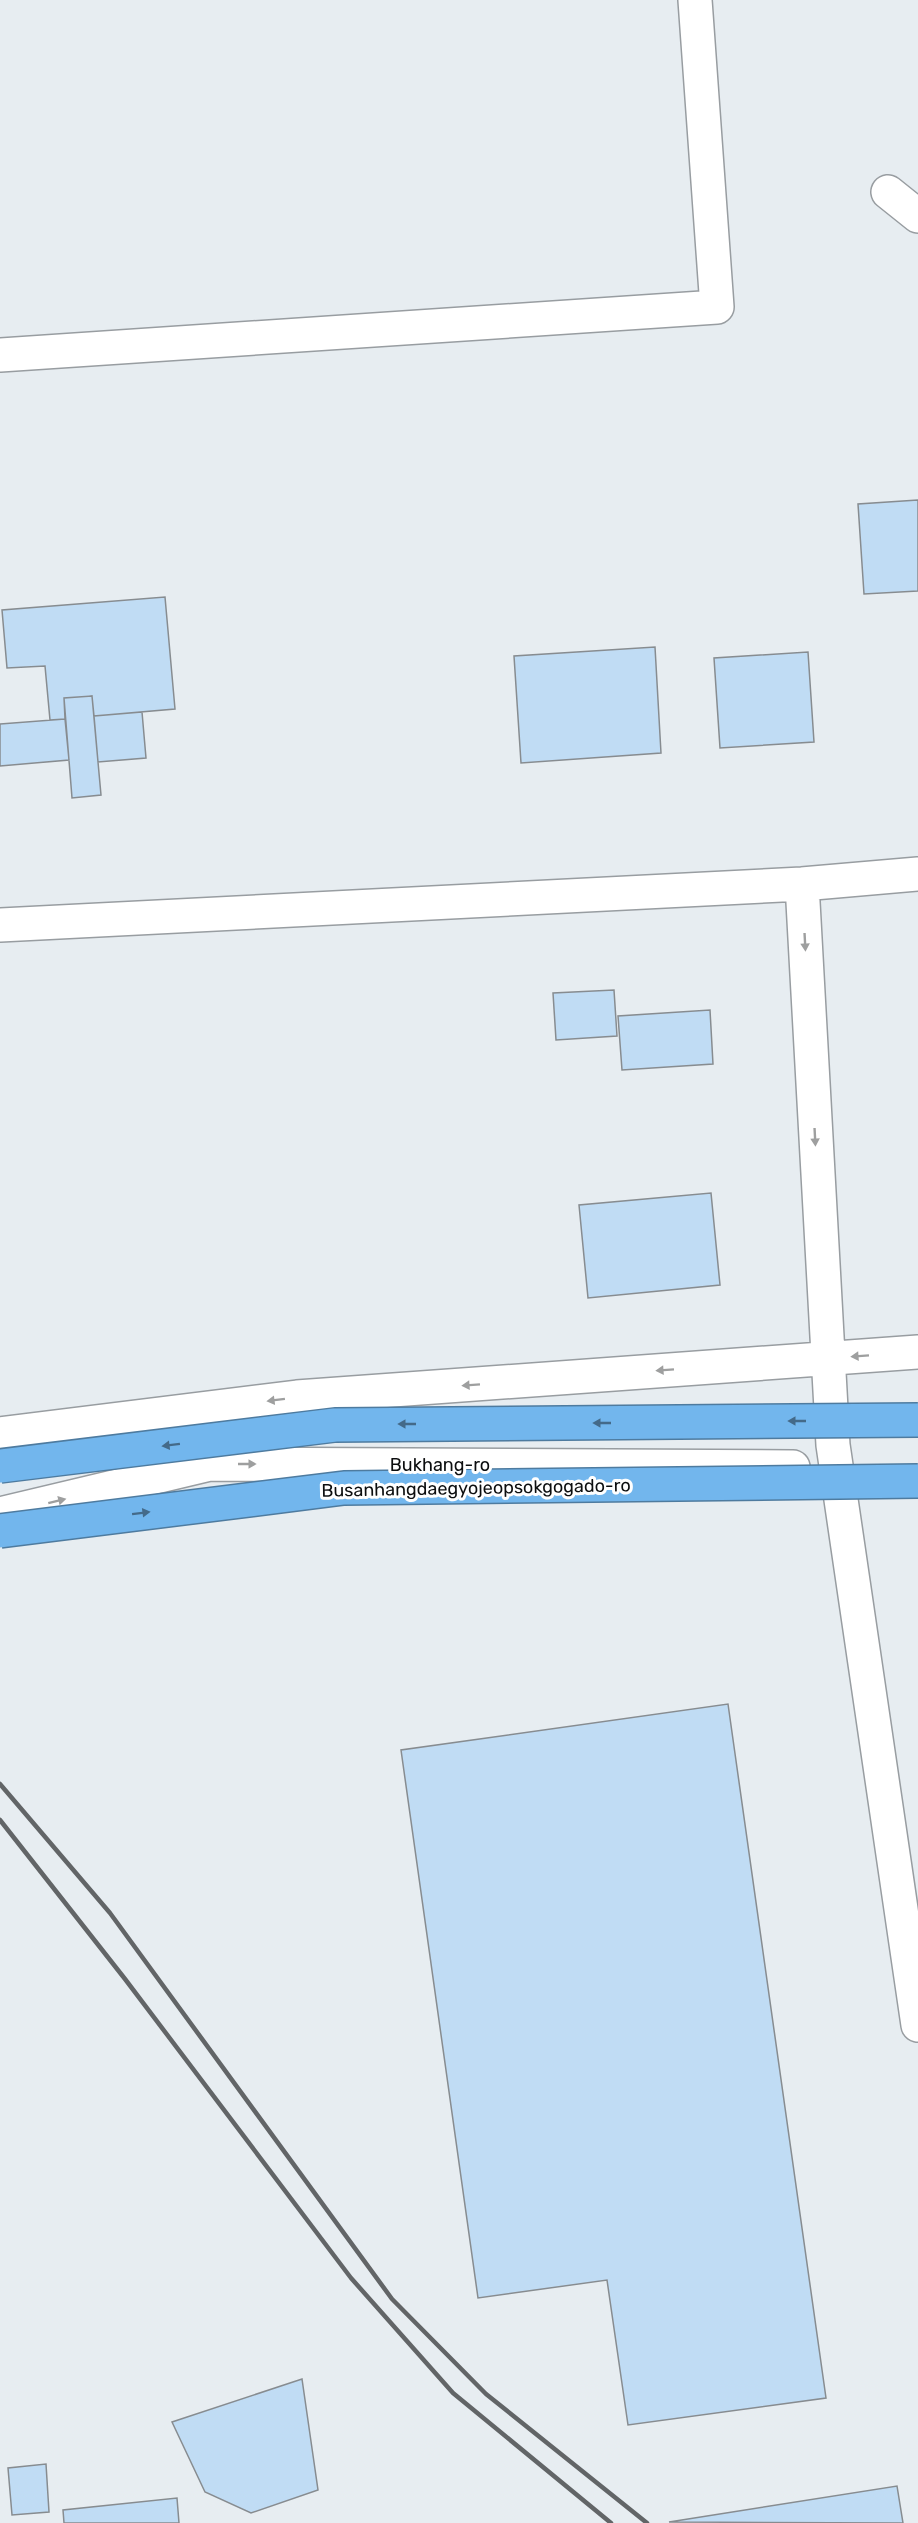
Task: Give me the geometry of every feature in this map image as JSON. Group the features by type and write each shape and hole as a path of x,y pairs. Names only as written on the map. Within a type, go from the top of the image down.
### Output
{"highway":[{"path":"0,1466 335,1425 918,1420"},
{"name":"Busanhangdaegyojeopsokgogado-ro","path":"0,1531 344,1488 918,1481"}],"street":[{"path":"0,355 717,307 695,0"},
{"path":"888,192 918,216"},
{"path":"0,925 802,884 918,874"},
{"path":"802,884 827,1359 836,1467 918,2025"},
{"path":"0,1434 297,1397 918,1352"},
{"name":"Bukhang-ro","path":"0,1514 210,1464 836,1467 918,1496"}],"building":[{"path":"918,500 918,591 864,594 858,504"},
{"path":"165,597 175,709 94,716 92,696 64,698 65,719 50,720 45,666 7,668 2,610"},
{"path":"655,647 661,753 521,763 514,656"},
{"path":"808,652 814,742 720,748 714,658"},
{"path":"92,696 101,795 72,798 64,698"},
{"path":"142,712 146,758 98,762 94,716"},
{"path":"65,719 69,760 0,766 0,724"},
{"path":"614,990 617,1036 556,1040 553,993"},
{"path":"710,1010 713,1064 622,1070 618,1016"},
{"path":"711,1193 720,1285 588,1298 579,1205"},
{"path":"728,1704 826,2398 628,2425 607,2280 478,2298 401,1750"},
{"path":"302,2379 318,2490 251,2513 205,2492 172,2422"},
{"path":"46,2464 49,2512 12,2515 8,2468"},
{"path":"897,2486 903,2523 669,2522"},
{"path":"177,2498 179,2523 64,2523 63,2510"}],"railway":[{"path":"0,1784 110,1913 392,2299 486,2394 647,2523"},
{"path":"0,1820 125,1979 351,2278 453,2393 611,2523"}]}
